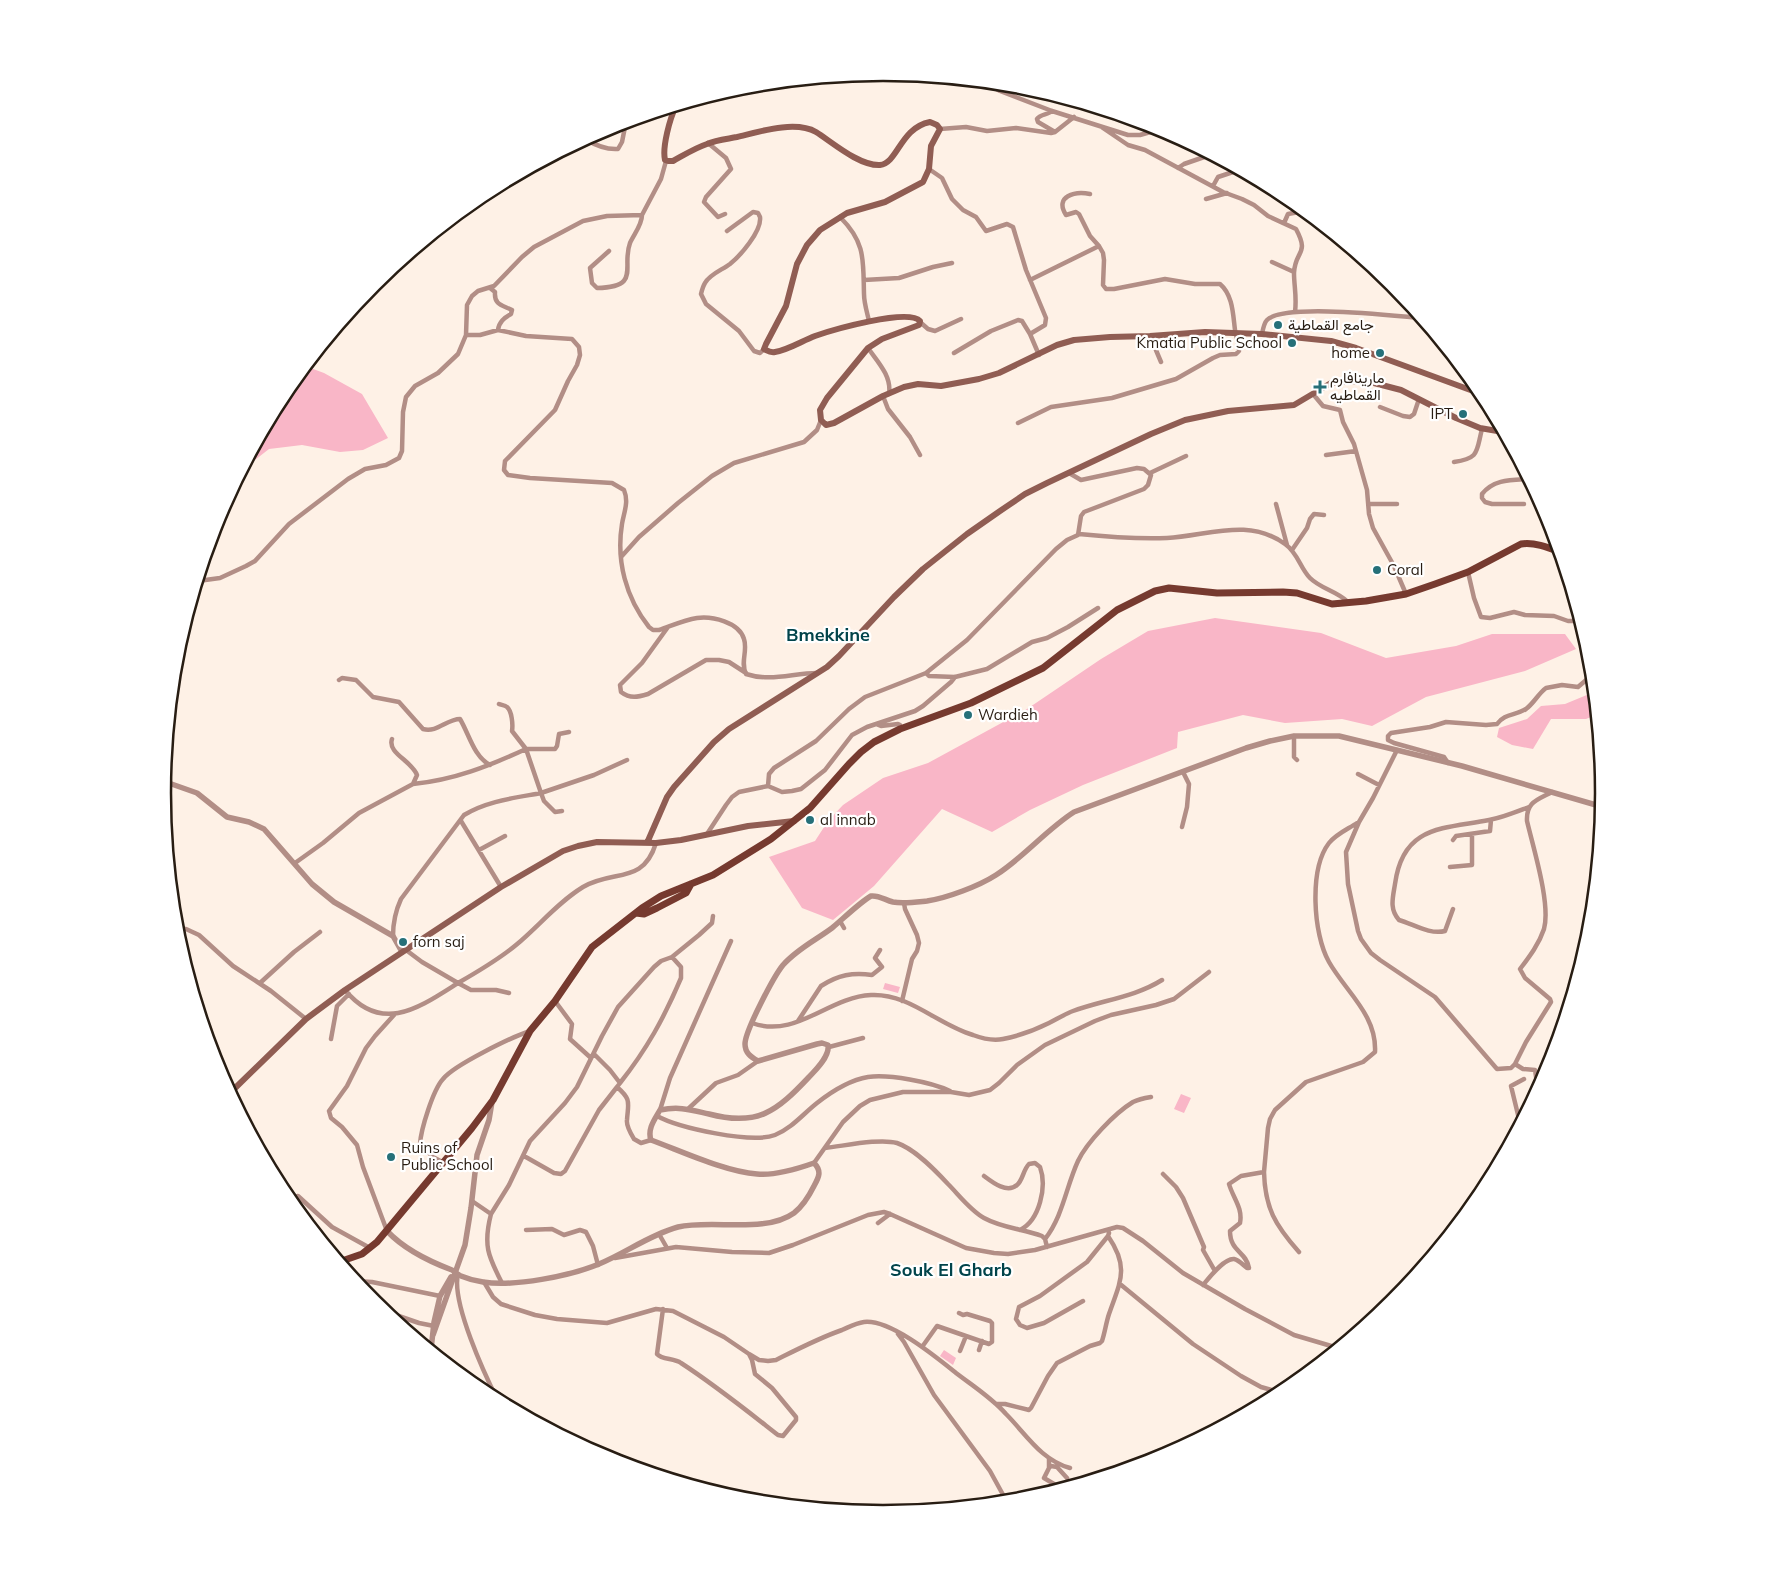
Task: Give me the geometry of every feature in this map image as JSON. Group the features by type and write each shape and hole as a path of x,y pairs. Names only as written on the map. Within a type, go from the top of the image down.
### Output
{"main road":[{"path":"673,114 664,150 666,161 672,161 708,143 777,128 804,128 816,132 830,144 862,161 880,165 892,159 905,137 918,126 930,122 940,128 932,146 926,178 917,186 885,202 847,213 840,217 820,230 802,251 786,306 764,349 769,352 777,352 815,336 868,322 909,317 917,318 920,322 904,331 882,339 868,348 827,398 820,410 820,420 826,425 830,425 904,387 918,384 940,386 979,379 999,373 1057,345 1074,340 1110,337 1235,332 1331,342 1356,348 1469,389"},
{"path":"647,843 670,792 714,742 729,729 817,673 839,656 902,590 951,547 1025,494 1151,434 1185,420 1228,411 1294,405 1332,383 1352,381 1393,387 1456,418 1482,429 1496,431"},
{"path":"345,1260 362,1254 371,1248 444,1163 493,1100 530,1031 555,1001 592,947 663,894 713,876 794,821 820,798 860,752 874,742 900,729 971,703 1043,668 1117,610 1155,591 1169,588 1217,593 1292,593 1326,603 1349,603 1406,594 1468,572 1524,543 1551,548"},
{"path":"235,1088 306,1019 501,887 563,852 578,846 611,842 656,843 748,826 794,821"},
{"path":"636,913 644,914 686,893 691,884"},
{"path":"663,894 666,903"}],"street":[{"path":"1001,91 1052,111 1100,126 1134,135 1149,132"},
{"path":"1052,111 1037,119 1038,122 1055,132"},
{"path":"940,128 966,127 988,131 1016,128 1047,133 1055,132 1074,117"},
{"path":"1100,126 1128,145 1144,150 1212,186 1254,205 1268,216 1296,229 1303,250 1297,260 1294,272 1297,298 1295,312"},
{"path":"593,143 609,149 618,149 622,142 624,130"},
{"path":"708,143 726,158 731,169 706,197 704,202 718,217 724,214"},
{"path":"1178,168 1203,158"},
{"path":"609,251 590,268 592,283 597,288 612,286 625,280 629,272 629,246 640,224 642,214 661,179 666,161"},
{"path":"929,169 942,178 952,199 963,210 976,217 986,231 1003,225 1011,225 1030,280 1046,318 1045,326 1030,334"},
{"path":"1212,186 1218,177 1231,173"},
{"path":"1018,423 1051,407 1112,398 1176,379 1213,358 1238,353 1240,348 1235,332 1232,308 1222,285 1165,280 1106,289 1103,285 1103,253 1090,236 1080,214 1076,212 1066,215 1063,206 1064,201 1069,195 1080,192 1090,194"},
{"path":"1206,199 1227,193"},
{"path":"727,231 753,212 758,213 760,216 760,226 754,236 730,264 709,278 701,294 706,304 739,331 754,352 760,353 764,349"},
{"path":"1284,223 1288,214 1295,213"},
{"path":"204,580 220,578 246,566 255,560 289,524 348,479 365,469 386,465 399,458 402,451 403,412 406,397 415,386 438,373 455,358 466,334 469,300 478,291 490,288 496,284 534,247 583,221 607,216 642,214"},
{"path":"840,217 853,232 860,247 865,267 864,296 868,322"},
{"path":"1030,280 1099,246"},
{"path":"1272,262 1294,272"},
{"path":"864,280 899,278 952,263"},
{"path":"490,288 495,292 498,304 512,310 511,314 504,318 499,325 498,330"},
{"path":"1262,334 1265,323 1270,318 1295,312 1330,311 1412,317"},
{"path":"920,322 928,329 935,331 960,319"},
{"path":"954,353 991,331 1018,320 1022,321 1030,334 1039,355"},
{"path":"466,334 480,335 498,330 526,336 572,339 579,347 580,354 577,365 555,410 505,461 504,470 508,475 612,482 624,490 627,503 622,525 621,571 626,588 644,620 653,630 659,630 698,618 734,625 744,638 746,649 743,666 746,674"},
{"path":"1150,336 1161,362"},
{"path":"868,348 878,360 890,386 886,395 888,409 910,437 920,455"},
{"path":"1313,394 1323,406 1340,410 1343,422 1356,451 1368,490 1369,514 1376,536 1394,566 1406,594"},
{"path":"1380,407 1408,417 1414,414 1419,399"},
{"path":"621,557 639,537 712,476 734,464 804,442 817,430 820,420"},
{"path":"1454,462 1469,460 1474,456 1482,429"},
{"path":"1326,455 1356,451"},
{"path":"1150,473 1186,456"},
{"path":"1069,473 1081,480 1137,468 1144,469 1150,473"},
{"path":"1079,534 1081,516 1084,512 1144,489 1150,481 1150,473"},
{"path":"1523,480 1499,482 1490,486 1482,494 1482,498 1488,503 1524,504"},
{"path":"1276,504 1287,545"},
{"path":"1369,504 1397,504"},
{"path":"1292,550 1314,514 1324,515"},
{"path":"768,786 769,774 774,768 816,741 860,700 876,691 926,673 970,638 1056,549 1079,534 1166,538 1238,528 1270,536 1287,545 1292,550 1310,578 1342,596 1349,603"},
{"path":"1468,572 1481,618 1490,618 1514,612 1525,615 1554,616 1574,621"},
{"path":"926,673 929,676 955,677 991,667 1032,642 1047,638 1098,608"},
{"path":"669,626 642,664 620,685 621,692 625,695 639,696 648,694 706,660 729,662 752,676 778,678 817,673"},
{"path":"707,835 732,797 739,792 768,786 782,792 792,792 808,785 825,770 852,735 920,708 955,677"},
{"path":"340,680 342,678 356,680 373,697 399,702 423,729 428,731 452,719 460,719 477,753 484,762 490,765"},
{"path":"1448,763 1444,758 1394,743 1388,740 1388,736 1391,733 1430,727 1446,722 1486,726 1497,724 1502,718 1524,710 1546,688 1562,685 1578,687 1586,680"},
{"path":"499,704 509,709 513,725 512,731 526,749 544,801 555,812 562,811"},
{"path":"876,724 881,726 898,724 900,729"},
{"path":"295,864 324,843 359,813 413,784 440,781 490,765 526,749 555,749 559,734 569,732"},
{"path":"1294,736 1294,757 1297,760"},
{"path":"758,1061 748,1054 745,1042 752,1022 782,966 796,953 871,896 879,896 892,902 904,903 939,898 995,876 1058,823 1074,812 1258,744 1294,736 1339,736 1498,775 1595,805"},
{"path":"392,739 391,748 408,761 415,770 417,775 413,784"},
{"path":"1396,750 1380,785 1358,822 1347,849 1348,884 1358,931 1371,953 1387,966 1435,997 1492,1066 1497,1069 1505,1069 1515,1064 1526,1042 1551,1002 1550,999 1525,978 1520,969 1537,946 1545,923 1544,898 1527,821 1527,812 1533,802 1552,792"},
{"path":"393,936 394,919 401,899 464,815 491,802 540,792 594,775 627,760"},
{"path":"1182,826 1187,807 1189,784 1183,772"},
{"path":"1358,774 1380,785"},
{"path":"171,784 197,792 227,817 249,822 264,829 309,880 334,902 393,936 404,951 471,990 496,990 509,993"},
{"path":"1453,909 1445,930 1440,932 1427,930 1399,920 1392,905 1392,894 1397,868 1412,844 1422,835 1450,826 1491,820 1529,807"},
{"path":"1453,840 1456,836 1490,831 1491,820"},
{"path":"461,821 501,887"},
{"path":"1299,1252 1285,1236 1271,1215 1265,1192 1264,1172 1268,1128 1275,1110 1306,1082 1363,1062 1374,1052 1374,1036 1368,1016 1324,954 1319,938 1316,905 1318,871 1323,854 1330,842 1358,822"},
{"path":"1450,867 1472,865 1476,848 1472,834"},
{"path":"479,850 505,836"},
{"path":"656,843 647,863 639,870 631,874 600,880 583,887 556,906 502,956 433,998 394,1015 374,1036 366,1048 347,1086 329,1111 331,1118 342,1127 357,1146 387,1231 415,1253 462,1277 484,1282 519,1282 565,1274 598,1265 659,1234 692,1225 751,1225 785,1218 794,1213 803,1204 816,1183 820,1175 818,1167 814,1163"},
{"path":"902,1001 912,959 919,943 918,935 905,910 904,903"},
{"path":"502,1283 489,1256 486,1246 487,1234 491,1214 509,1185 530,1141 577,1087 618,1007 654,967 661,961 672,957 712,923 713,916"},
{"path":"840,921 844,928"},
{"path":"184,929 199,935 233,966 260,983 306,1019"},
{"path":"260,983 294,952 320,932"},
{"path":"651,1140 650,1131 660,1110 670,1078 731,941"},
{"path":"797,1022 822,986 827,982 848,974 872,975 882,967 875,958 880,950"},
{"path":"524,1156 554,1173 561,1174 565,1171 599,1110 651,1040 681,978 681,967 672,957"},
{"path":"555,1001 572,1024 570,1039 610,1070 625,1094 629,1104 626,1120 634,1139 642,1143 651,1140 743,1172 776,1174 814,1163 843,1122 860,1106 870,1100 903,1092 951,1092 969,1095 990,1090 999,1084 1017,1065 1044,1046 1094,1021 1174,999 1209,972"},
{"path":"752,1022 772,1028 797,1022 839,1002 870,995 902,1001 974,1036 996,1040 1024,1033 1074,1011 1144,990 1162,980"},
{"path":"331,1039 337,1006 347,992 368,1010 394,1015"},
{"path":"444,1163 433,1157 420,1144 432,1100 439,1084 452,1070 514,1036 530,1031"},
{"path":"688,1109 716,1083 738,1075 758,1061 817,1044 822,1043 829,1047 863,1038"},
{"path":"660,1110 678,1107 729,1119 755,1117 771,1112 783,1103 811,1075 826,1056 829,1047"},
{"path":"1515,1064 1523,1069 1535,1070 1536,1077"},
{"path":"657,1116 676,1125 743,1137 763,1138 775,1135 789,1127 815,1104 836,1090 868,1077 910,1080 930,1084 951,1092"},
{"path":"1518,1117 1511,1086 1524,1080"},
{"path":"1045,1239 1059,1217 1078,1160 1084,1151 1114,1117 1133,1102 1142,1098 1152,1097"},
{"path":"432,1345 465,1245 479,1149 489,1120 493,1100"},
{"path":"825,1148 884,1142 899,1144 911,1150 938,1173 975,1212 1002,1226 1034,1233 1045,1239 1048,1246"},
{"path":"984,1176 998,1185 1012,1188 1017,1185 1029,1164 1035,1163 1040,1167 1042,1192 1039,1204 1030,1223 1020,1230"},
{"path":"1203,1285 1215,1271 1231,1259 1249,1268 1243,1255 1233,1246 1230,1238 1230,1231 1240,1223 1242,1217 1238,1201 1232,1194 1229,1184 1240,1176 1264,1172"},
{"path":"1163,1174 1176,1187 1183,1198 1204,1247 1203,1250 1215,1271"},
{"path":"296,1197 332,1227 371,1248"},
{"path":"472,1201 491,1214"},
{"path":"609,1259 667,1248 689,1247 732,1252 769,1253 868,1215 884,1212 966,1248 994,1254 1035,1250 1117,1227 1123,1228 1151,1246 1183,1272 1244,1309 1294,1335 1332,1346"},
{"path":"878,1223 890,1214"},
{"path":"526,1230 552,1229 564,1235 580,1230 586,1232 593,1246 598,1265"},
{"path":"1083,1301 1044,1323 1027,1328 1020,1325 1015,1315 1019,1307 1040,1296 1087,1262 1108,1236 1109,1229"},
{"path":"659,1234 667,1248"},
{"path":"996,1404 1005,1404 1028,1410 1031,1408 1057,1363 1102,1341 1108,1315 1120,1284 1120,1258 1108,1236"},
{"path":"434,1335 440,1296 456,1273"},
{"path":"456,1273 461,1308 474,1348 491,1389"},
{"path":"365,1282 440,1296"},
{"path":"484,1282 493,1297 506,1306 535,1315 562,1320 607,1323 656,1309 673,1311 708,1328 759,1360 771,1362 823,1336 863,1322 874,1323 895,1331 922,1347 996,1404 1040,1451 1049,1458 1070,1468"},
{"path":"1120,1284 1193,1344 1241,1376 1261,1387 1272,1390"},
{"path":"663,1309 657,1354 659,1357 679,1361 726,1394 778,1435 783,1436 796,1420 796,1417 772,1388 755,1374 749,1354"},
{"path":"922,1347 937,1326 989,1344 992,1342 992,1323 990,1321 958,1313"},
{"path":"399,1316 434,1326"},
{"path":"895,1331 904,1342 934,1395 990,1471 1003,1495"},
{"path":"960,1351 966,1336"},
{"path":"979,1350 982,1341"},
{"path":"1049,1458 1049,1468 1044,1478 1054,1484"},
{"path":"1049,1468 1051,1466 1057,1467 1067,1478"}],"shaded area":[{"path":"312,369 324,373 362,394 388,438 363,450 340,452 302,445 269,449 253,462 266,437"},
{"path":"1215,618 1321,633 1386,658 1456,646 1492,634 1565,634 1576,649 1525,671 1426,697 1372,726 1342,719 1285,723 1243,715 1178,732 1177,748 1083,785 1030,810 992,832 942,809 874,886 833,920 802,908 769,857 815,841 828,821 843,805 883,778 928,763 1027,709 1101,659 1148,631"},
{"path":"1588,694 1591,717 1586,719 1551,719 1533,749 1512,745 1497,737 1499,728 1527,719 1541,706 1565,704"},
{"path":"885,983 900,987 898,993 883,989"},
{"path":"1181,1094 1191,1098 1184,1113 1174,1109"},
{"path":"944,1350 956,1358 953,1365 940,1356"}],"place":[{"name":"جامع القماطية","path":"1278,325"},
{"name":"Kmatia Public School","path":"1292,343"},
{"name":"home","path":"1380,353"},
{"name":"مارينافارم القماطيه","path":"1320,387"},
{"name":"IPT","path":"1463,414"},
{"name":"Coral","path":"1377,570"},
{"name":"Wardieh","path":"968,715"},
{"name":"al innab","path":"810,820"},
{"name":"forn saj","path":"403,942"},
{"name":"Ruins of Public School","path":"391,1157"}],"district":[{"name":"Bmekkine","path":"828,635"},
{"name":"Souk El Gharb","path":"951,1270"}]}
